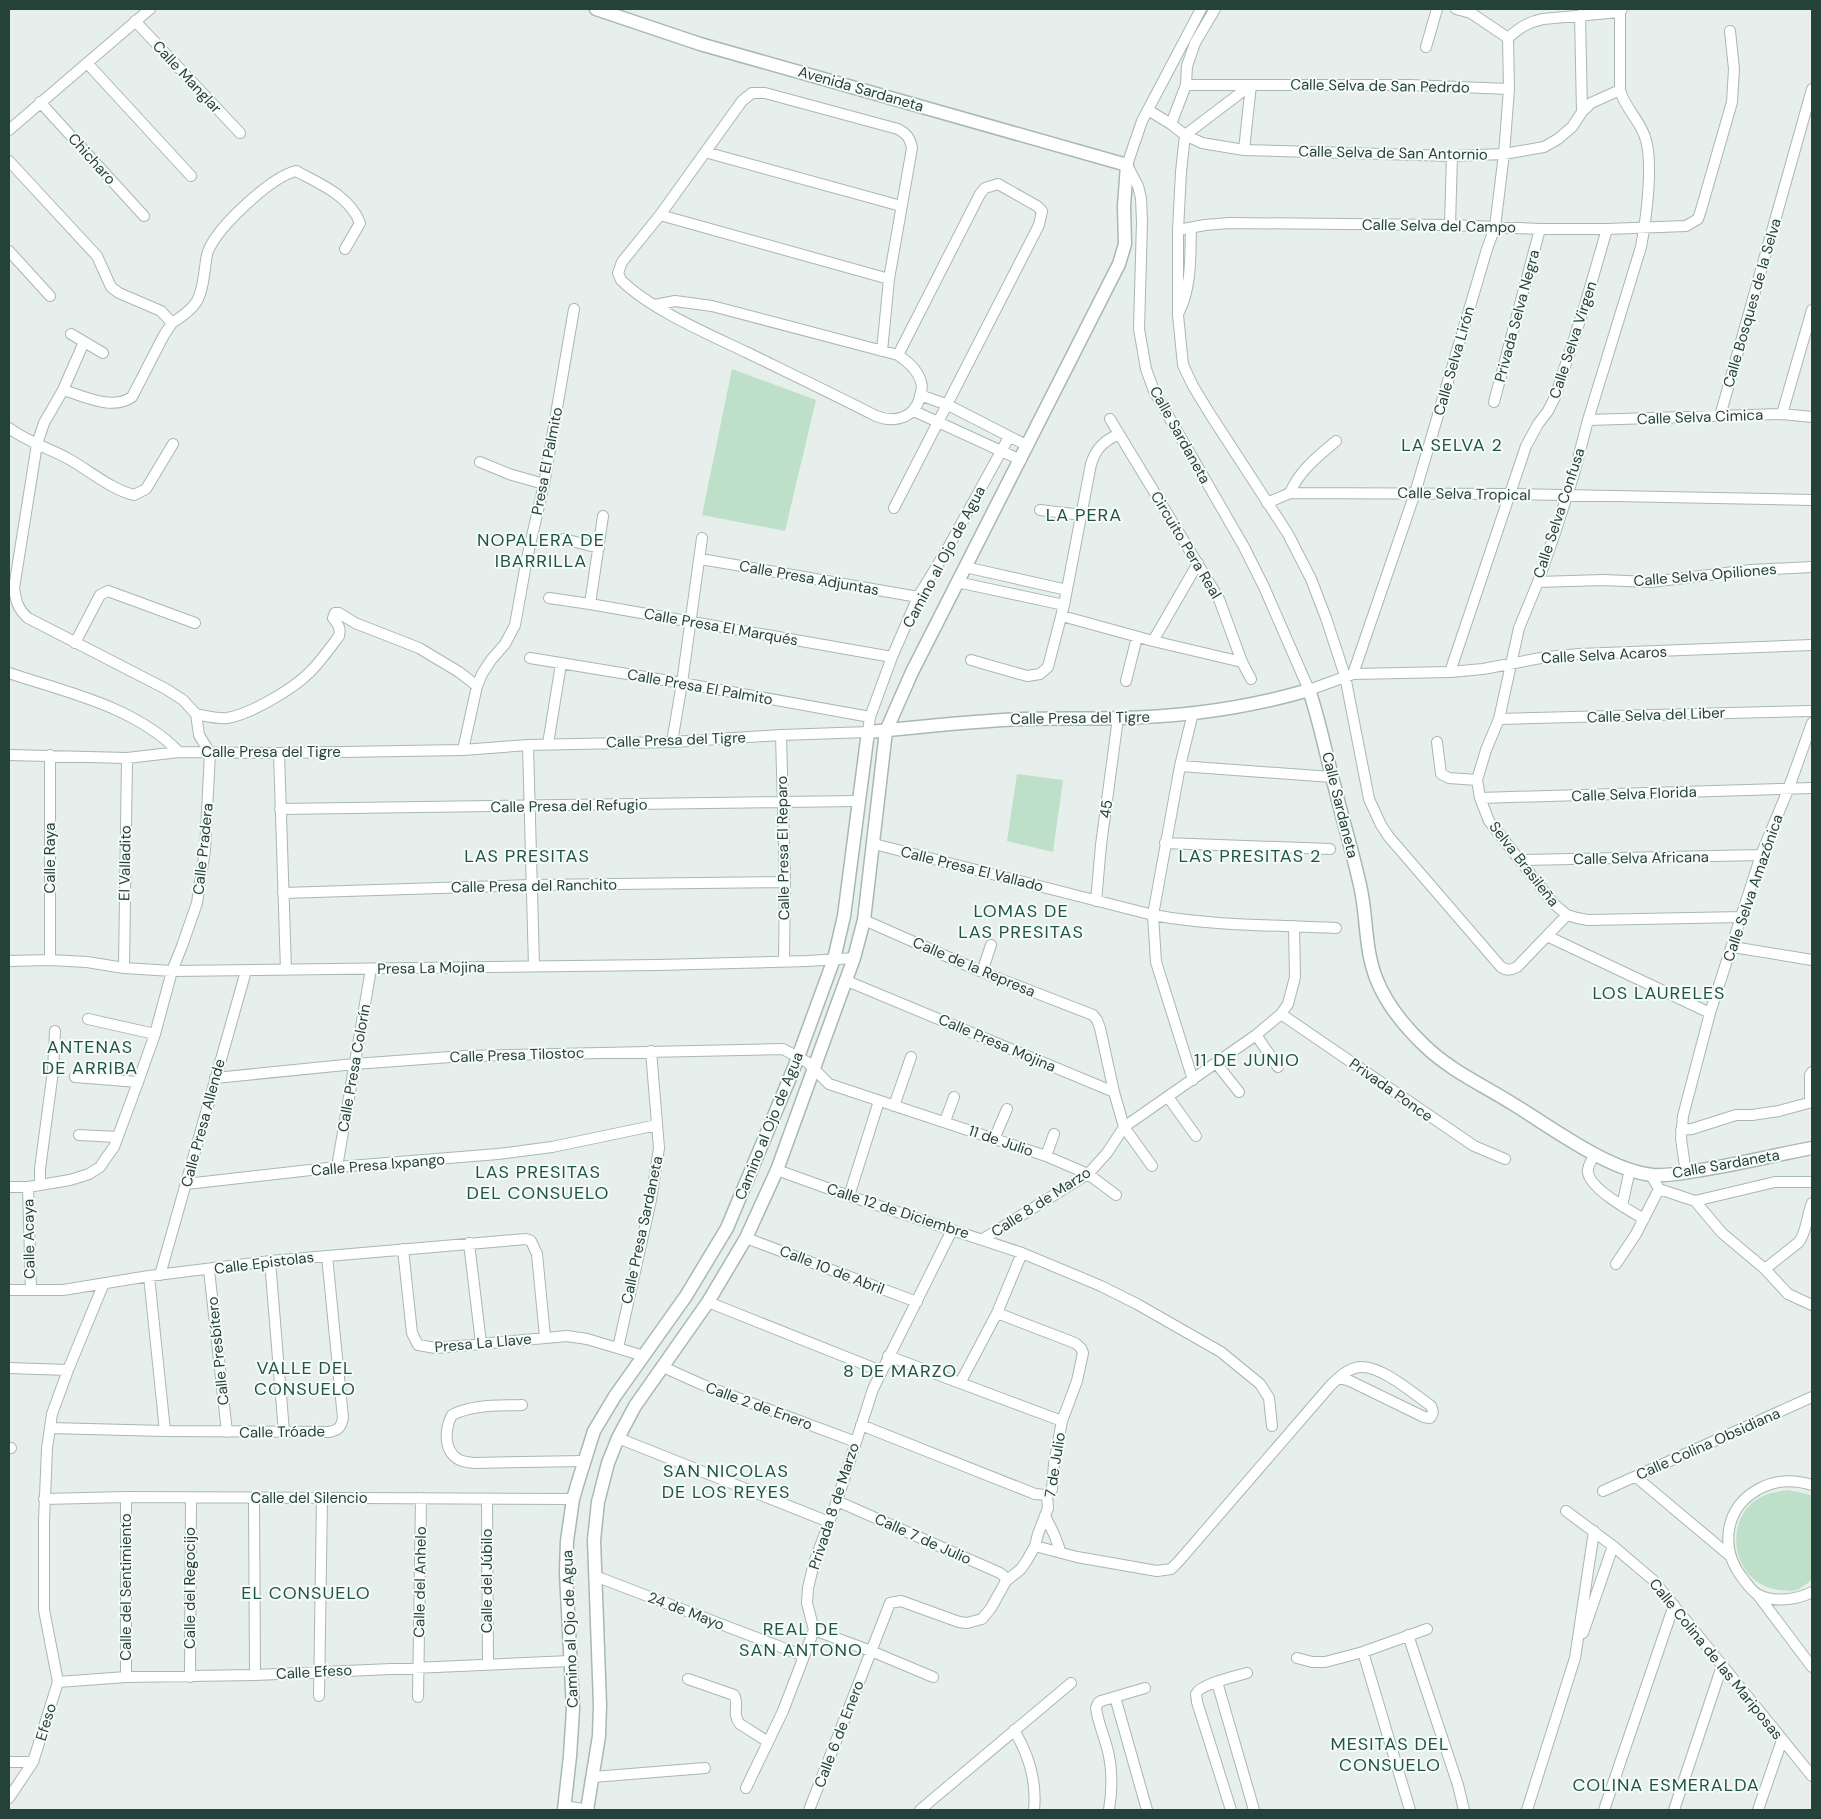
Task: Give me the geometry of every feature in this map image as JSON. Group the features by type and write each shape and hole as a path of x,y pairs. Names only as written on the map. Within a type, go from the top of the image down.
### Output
{"street":[{"path":"9,130 149,9"},
{"name":"Avenida Sardaneta","path":"596,9 700,44 1127,165"},
{"path":"1127,165 1138,131 1201,9"},
{"path":"1170,124 1186,85 1187,66 1195,43 1215,9"},
{"path":"1426,47 1437,9"},
{"path":"1456,9 1471,13 1508,38 1521,26 1531,21 1621,10 1620,90"},
{"path":"1580,15 1582,112"},
{"name":"Calle Manglar","path":"135,21 240,133"},
{"name":"Calle Selva del Campo","path":"1178,230 1229,223 1450,225 1540,229 1686,226 1698,219 1732,102 1734,70 1730,31"},
{"name":"Calle Selva Lirón","path":"1345,677 1415,493 1495,227 1504,154 1509,89 1508,38"},
{"path":"87,63 191,176"},
{"name":"Calle Selva de San Pedrdo","path":"1186,85 1409,85 1509,89"},
{"path":"1251,85 1185,135 1178,230 1178,315 1183,365 1210,414 1292,542 1311,579 1345,677"},
{"path":"1244,150 1251,85"},
{"name":"Calle Bosques de la Selva","path":"1720,416 1812,89"},
{"name":"Calle Selva de San Antornio","path":"1148,110 1185,135 1202,143 1244,150 1452,156 1504,154 1544,147 1558,139 1572,127 1582,112 1591,104 1620,90"},
{"name":"Calle Selva Confusa","path":"1480,798 1477,780 1486,750 1499,719 1519,628 1538,582 1567,496 1588,420 1637,264 1645,228 1648,150 1645,136 1622,98 1620,90"},
{"path":"655,305 675,301 712,306 882,351 898,355 908,362 921,380 922,388 914,411 898,418 884,419 876,416 699,330 655,305 621,280 618,268 660,215 742,101 747,96 758,92 888,126 905,133 910,140 912,148 889,279 882,351"},
{"name":"Chicharo","path":"40,102 144,216"},
{"path":"705,152 901,206"},
{"path":"1450,225 1452,156"},
{"path":"9,161 97,256 111,287 119,294 161,311 172,323"},
{"name":"Camino al Ojo de Agua","path":"588,1810 599,1736 600,1705 594,1540 598,1502 608,1463 618,1438 635,1406 708,1302 746,1238 777,1170 847,980 864,920 886,731 912,672 1119,264 1125,244 1124,206 1127,165"},
{"name":"Calle Sardaneta","path":"1127,165 1138,186 1141,198 1139,329 1146,369 1154,391 1166,413 1244,547 1315,688 1318,715 1332,777 1359,880 1371,960 1382,993 1393,1010 1426,1048 1450,1067 1595,1154 1630,1169 1651,1175 1686,1173 1731,1166 1812,1148"},
{"path":"63,390 118,404 132,397 172,323 196,306 203,287 208,250 214,240 235,212 286,174 296,171 338,194 357,214 360,223 345,249"},
{"path":"894,508 1039,225 1042,211 1037,206 998,184 985,188 980,194 898,355"},
{"path":"660,215 889,279"},
{"path":"1178,315 1186,299 1189,283 1191,228"},
{"name":"Privada Selva Negra","path":"1494,402 1540,229"},
{"name":"Calle Selva Virgen","path":"1450,672 1526,446 1556,397 1586,305 1607,229"},
{"path":"9,251 50,296"},
{"name":"Presa El Palmito","path":"463,750 477,686 482,674 505,644 515,625 527,558 544,484 574,309"},
{"path":"1782,414 1812,310"},
{"path":"71,334 103,353"},
{"path":"84,342 63,390 44,423 37,444 14,588 16,601 20,610 28,618 166,689 183,700 196,714 199,735 210,753"},
{"path":"920,395 948,405 1028,446"},
{"path":"914,411 1021,460"},
{"path":"1800,414 1812,411"},
{"name":"Calle Selva Cimica","path":"1588,420 1782,414 1800,414 1812,417"},
{"name":"Circuito Pera Real","path":"1110,419 1218,599 1242,662 1251,679"},
{"path":"9,428 66,458 111,485 134,495 146,489 172,444"},
{"path":"971,660 1027,676 1040,674 1048,667 1063,610 1094,454 1101,444 1119,434"},
{"name":"Camino al Ojo de Agua","path":"564,1808 573,1709 566,1574 567,1541 573,1499 584,1461 594,1431 615,1396 686,1296 727,1228 798,1057 834,959 849,890 858,801 870,717 892,657 918,598 1009,437"},
{"path":"1290,493 1302,474 1336,441"},
{"path":"480,462 509,474 544,484"},
{"name":"Calle Selva Tropical","path":"1268,503 1290,493 1510,494 1812,500"},
{"path":"1040,510 1082,515"},
{"path":"590,604 600,548 603,516"},
{"path":"672,742 702,538"},
{"path":"564,539 600,548"},
{"name":"Calle Presa Adjuntas","path":"700,559 918,598"},
{"path":"1153,641 1198,563"},
{"path":"965,567 1067,590"},
{"name":"Calle Selva Opiliones","path":"1538,582 1603,580 1650,582 1751,570 1812,567"},
{"path":"957,582 1063,610 1137,637 1242,662"},
{"path":"75,643 100,595 108,591 195,623"},
{"name":"Calle Presa El Marqués","path":"549,598 892,657"},
{"path":"196,714 226,718 275,698 310,672 339,636 340,630 332,615 335,613 339,613 355,623 419,648 459,672 477,686"},
{"path":"1126,681 1137,637"},
{"name":"Calle Selva Acaros","path":"1345,677 1482,669 1546,657 1579,654 1812,645"},
{"name":"Calle Presa El Palmito","path":"530,658 870,717"},
{"path":"548,744 561,664"},
{"path":"9,673 59,689 124,714 159,734 179,752"},
{"name":"Calle Presa del Tigre","path":"9,755 127,758 179,752 279,753 463,750 548,744 672,742 886,731 938,724 993,720 1118,718 1193,713 1246,706 1315,688 1345,677"},
{"name":"Selva Brasileña","path":"1345,677 1369,799 1381,825 1389,837 1501,967 1508,970 1517,967 1567,914 1554,904 1489,821 1480,798"},
{"name":"Calle Selva del Liber","path":"1499,719 1812,711"},
{"path":"1193,713 1180,766 1153,916 1156,962 1193,1080"},
{"name":"45","path":"1096,901 1101,845 1118,718"},
{"name":"Calle Selva Amazónica","path":"1686,1173 1681,1134 1683,1116 1710,1012 1733,947 1761,855 1788,790 1812,723"},
{"name":"Calle Presa El Reparo","path":"781,735 785,882 784,961"},
{"path":"1436,742 1441,774 1449,778 1477,780"},
{"path":"528,745 534,966"},
{"name":"Calle Pradera","path":"172,971 193,916 201,882 208,813 210,753"},
{"path":"279,753 286,970"},
{"name":"Calle Raya","path":"50,755 50,960"},
{"name":"El Valladito","path":"124,968 127,758"},
{"path":"1180,766 1332,777"},
{"name":"Calle Selva Florida","path":"1480,798 1812,788"},
{"name":"Calle Presa del Refugio","path":"280,809 858,801"},
{"path":"1165,843 1330,849"},
{"name":"Calle Presa El Vallado","path":"874,844 1153,916 1178,920 1336,928"},
{"name":"Calle Selva Africana","path":"1520,860 1761,855"},
{"name":"Calle Presa del Ranchito","path":"283,893 532,885 785,882"},
{"path":"1567,914 1588,920 1742,917"},
{"name":"Calle de la Represa","path":"864,920 982,972 1093,1015 1097,1020 1114,1092"},
{"name":"Calle 8 de Marzo","path":"983,1239 1088,1174 1107,1153 1124,1127 1256,1035 1281,1014 1288,1004 1295,977 1294,926"},
{"path":"1547,936 1710,1012"},
{"path":"982,972 991,946"},
{"path":"1733,947 1812,960"},
{"name":"Presa La Mojina","path":"9,961 50,960 87,962 124,968 172,971 246,971 784,961 854,958"},
{"name":"Calle Presa Colorín","path":"336,1167 371,969"},
{"path":"9,1187 28,1187 70,1180 89,1174 100,1167 114,1147 138,1082 172,971"},
{"name":"Calle Presa Allende","path":"160,1275 246,971"},
{"name":"Calle Presa Mojina","path":"847,980 1114,1092"},
{"name":"Privada Ponce","path":"1281,1014 1474,1146 1505,1159"},
{"path":"88,1019 154,1034"},
{"path":"40,1185 40,1169 53,1071 55,1031"},
{"path":"1256,1035 1278,1067"},
{"name":"Calle Presa Tilostoc","path":"215,1078 355,1064 464,1056 783,1049 798,1057 814,1070"},
{"name":"Calle Presa Sardaneta","path":"618,1348 657,1167 659,1148 651,1051"},
{"path":"894,1106 911,1057"},
{"path":"1216,1062 1239,1092"},
{"name":"11 de Julio","path":"814,1070 829,1084 1046,1156 1088,1174 1116,1195"},
{"path":"1681,1134 1736,1115 1779,1111 1811,1101 1810,1075 1812,1072"},
{"path":"75,1077 138,1082"},
{"path":"1114,1092 1124,1127 1152,1166"},
{"path":"945,1121 954,1097"},
{"path":"1168,1097 1196,1136"},
{"path":"849,1196 879,1101"},
{"path":"994,1139 1007,1109"},
{"name":"Calle Presa Ixpango","path":"186,1184 336,1167 451,1159 552,1148 657,1125"},
{"path":"1046,1156 1054,1134"},
{"path":"79,1135 117,1137"},
{"path":"1595,1154 1588,1167 1588,1174 1592,1182 1622,1206 1644,1219"},
{"path":"1622,1206 1630,1169"},
{"name":"Calle 12 de Diciembre","path":"777,1170 849,1196 1022,1253 1101,1286 1175,1324 1221,1352 1260,1384 1269,1398 1272,1426"},
{"path":"1651,1175 1660,1189 1695,1201 1722,1233 1766,1269 1788,1294 1812,1305"},
{"path":"1695,1201 1775,1182 1812,1182"},
{"name":"Calle Acaya","path":"28,1187 31,1290"},
{"path":"1616,1264 1636,1234 1660,1189"},
{"path":"1766,1269 1808,1238 1807,1217 1812,1203"},
{"name":"Privada 8 de Marzo","path":"814,1630 807,1603 808,1588 814,1563 837,1501 861,1425 888,1356 918,1302 952,1230"},
{"name":"Calle 10 de Abril","path":"746,1238 918,1302"},
{"name":"Calle Epistolas","path":"9,1290 63,1290 149,1276 270,1262 520,1239 531,1241 537,1254 544,1337"},
{"path":"469,1243 481,1344"},
{"name":"Presa La Llave","path":"403,1249 412,1333 418,1345 436,1348 567,1336 587,1339 644,1356"},
{"path":"960,1383 997,1313 1022,1253"},
{"name":"Calle Tróade","path":"50,1428 227,1432 329,1432 337,1430 342,1426 343,1418 327,1256"},
{"path":"270,1262 284,1432"},
{"name":"Calle Presbítero","path":"210,1270 227,1432"},
{"path":"149,1276 165,1431"},
{"path":"58,1682 44,1610 46,1448 52,1414 104,1283"},
{"path":"708,1302 881,1371"},
{"name":"7 de Julio","path":"890,1603 901,1601 958,1622 968,1623 982,1619 1006,1581 1021,1568 1035,1546 1048,1508 1047,1495 1052,1489 1054,1464 1062,1421 1077,1381 1083,1357 1081,1348 1075,1343 997,1313"},
{"path":"888,1356 1062,1421"},
{"name":"Calle 2 de Enero","path":"663,1367 703,1385 856,1442"},
{"path":"1035,1546 1129,1567 1157,1571 1171,1568 1330,1386 1348,1371 1360,1367 1374,1369 1401,1385 1430,1406 1433,1414 1430,1418 1424,1417 1340,1378"},
{"path":"9,1368 68,1370"},
{"name":"Calle Colina Obsidiana","path":"1603,1491 1812,1397"},
{"path":"522,1405 471,1408 461,1410 452,1415 448,1427 447,1442 452,1453 457,1459 474,1463 584,1461"},
{"path":"861,1425 1035,1494 1047,1495"},
{"path":"618,1438 829,1522"},
{"path":"1636,1477 1730,1555"},
{"path":"1812,1485 1792,1481 1778,1482 1750,1494 1739,1506 1732,1520 1728,1542 1730,1555 1738,1573 1757,1594 1812,1667"},
{"name":"Calle del Silencio","path":"44,1499 126,1497 191,1499 573,1499"},
{"name":"Calle del Sentimiento","path":"126,1497 126,1677"},
{"path":"254,1498 255,1675"},
{"path":"319,1696 322,1498"},
{"name":"Calle del Anhelo","path":"418,1697 420,1667 421,1498"},
{"name":"Calle del Regocijo","path":"190,1677 191,1499"},
{"name":"Calle del Júbilo","path":"487,1499 488,1664"},
{"name":"Calle 7 de Julio","path":"837,1501 1000,1573 1006,1581"},
{"name":"Calle Colina de las Mariposas","path":"1566,1511 1643,1571 1674,1605 1812,1776"},
{"path":"1045,1516 1061,1553"},
{"path":"1575,1658 1594,1531"},
{"path":"1527,1810 1613,1546"},
{"name":"24 de Mayo","path":"595,1576 804,1656"},
{"path":"1757,1594 1774,1599 1791,1599 1812,1592"},
{"name":"Calle 6 de Enero","path":"809,1810 890,1603"},
{"path":"1604,1810 1674,1605"},
{"path":"1297,1658 1312,1662 1326,1662 1363,1652 1427,1629"},
{"path":"746,1788 783,1711 814,1630 933,1678"},
{"path":"1408,1635 1458,1785 1464,1810"},
{"path":"1363,1652 1410,1810"},
{"name":"Calle Efeso","path":"58,1682 126,1677 255,1675 570,1661"},
{"path":"1674,1810 1722,1666"},
{"path":"1231,1810 1196,1694 1200,1689 1217,1682 1248,1673"},
{"path":"688,1679 734,1695 736,1700 734,1713 737,1720 740,1724 768,1742"},
{"name":"Efeso","path":"9,1798 33,1762 58,1682"},
{"path":"1217,1682 1254,1810"},
{"path":"920,1810 1071,1683"},
{"path":"1108,1810 1112,1775 1109,1755 1096,1708 1101,1701 1145,1688"},
{"path":"1115,1697 1147,1810"},
{"path":"1014,1730 1022,1744 1035,1780 1034,1810"},
{"path":"1758,1810 1782,1740"},
{"path":"9,1762 33,1762"},
{"path":"593,1777 705,1768"},
{"path":"564,1808 588,1810"}],"green space":[{"path":"732,369 816,400 785,531 702,515"},
{"path":"1017,774 1063,780 1053,852 1007,841"},
{"path":"1788,1490 1812,1495 1812,1580 1793,1591 1766,1587 1754,1580 1745,1569 1739,1556 1736,1542 1737,1528 1743,1515 1752,1503 1765,1495"}],"district":[{"name":"LA SELVA 2","path":"1452,445"},
{"name":"LA PERA","path":"1084,515"},
{"name":"NOPALERA DE IBARRILLA","path":"541,550"},
{"name":"LAS PRESITAS","path":"527,856"},
{"name":"LAS PRESITAS 2","path":"1250,856"},
{"name":"LOMAS DE LAS PRESITAS","path":"1021,921"},
{"name":"LOS LAURELES","path":"1659,993"},
{"name":"ANTENAS DE ARRIBA","path":"90,1057"},
{"name":"11 DE JUNIO","path":"1247,1060"},
{"name":"LAS PRESITAS DEL CONSUELO","path":"538,1182"},
{"name":"8 DE MARZO","path":"900,1371"},
{"name":"VALLE DEL CONSUELO","path":"305,1378"},
{"name":"SAN NICOLAS DE LOS REYES","path":"726,1481"},
{"name":"EL CONSUELO","path":"306,1593"},
{"name":"REAL DE SAN ANTONO","path":"801,1639"},
{"name":"MESITAS DEL CONSUELO","path":"1390,1754"},
{"name":"COLINA ESMERALDA","path":"1666,1785"}]}
